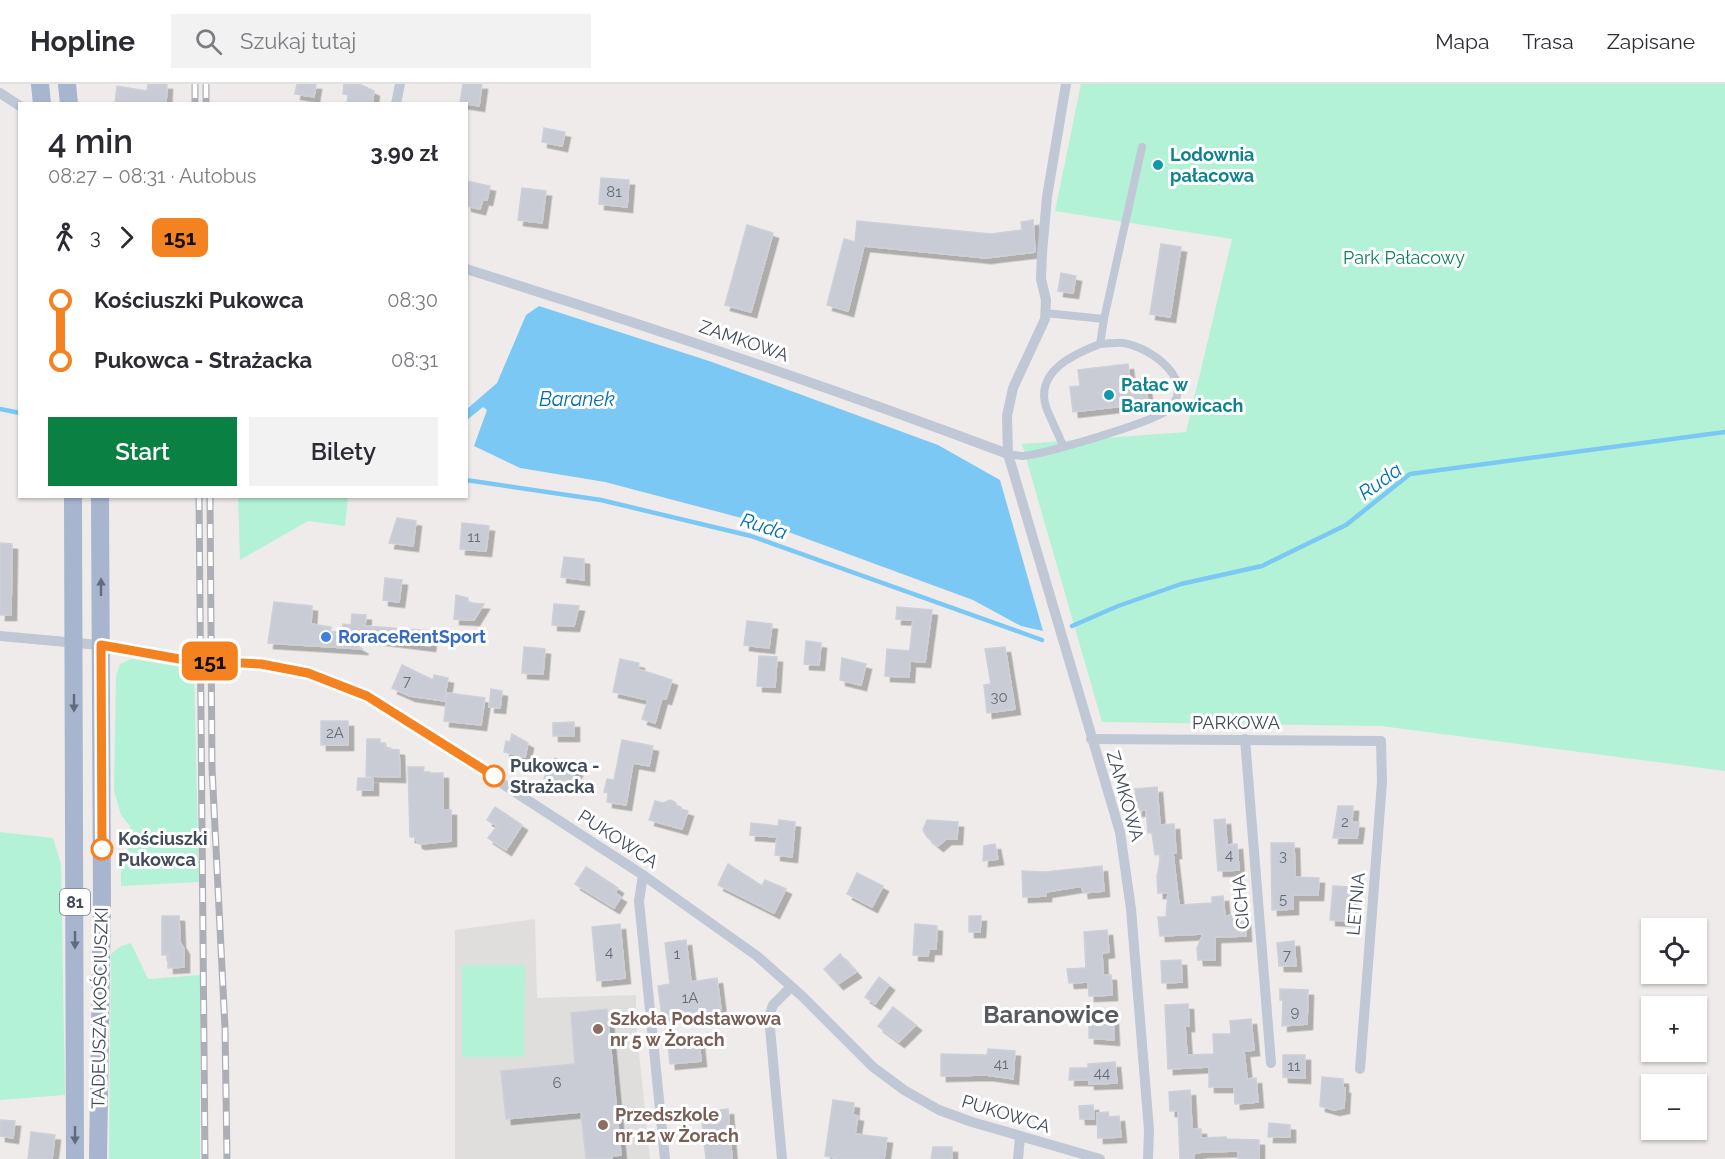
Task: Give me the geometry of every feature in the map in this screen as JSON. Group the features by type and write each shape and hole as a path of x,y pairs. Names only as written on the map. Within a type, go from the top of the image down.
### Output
{"main road":[{"path":"40,84 42,102"},
{"path":"67,84 69,102"},
{"name":"TADEUSZA KOŚCIUSZKI","path":"73,498 75,1159"},
{"name":"TADEUSZA KOŚCIUSZKI","path":"98,1159 102,904 100,498"}],"street":[{"path":"396,102 400,84"},
{"name":"ZAMKOWA","path":"1066,84 1047,197 1041,279 1046,300 1045,313 1013,387 1007,416 1008,454 1120,832 1127,870 1149,1130 1148,1159"},
{"path":"0,93 18,105"},
{"path":"1100,344 1142,147"},
{"name":"ZAMKOWA","path":"468,270 674,334 851,395 1008,454"},
{"path":"1045,313 1104,319"},
{"path":"1008,454 1022,456 1063,446 1143,423 1167,410 1177,393 1177,382 1172,370 1161,360 1124,343 1100,344 1076,354 1055,367 1046,387 1046,405 1063,446"},
{"name":"PUKOWCA","path":"0,636 74,645 101,645 185,660 261,664 308,673 340,684 383,705 643,875 757,956 873,1067 904,1090 939,1110 1020,1137 1100,1159"},
{"name":"PARKOWA","path":"1091,739 1381,741"},
{"name":"CICHA","path":"1245,739 1271,1063"},
{"name":"LETNIA","path":"1359,1069 1382,782 1381,741"},
{"path":"643,875 639,901 665,1159"},
{"path":"782,1159 769,1017 773,1005 791,987"},
{"path":"1018,1159 1020,1137"}],"shaded area":[{"path":"535,919 537,998 636,995 636,1023 650,1159 455,1159 455,930"}],"green space":[{"name":"Park Pałacowy","path":"1081,84 1725,84 1725,771 1381,726 1102,722 1022,444 1186,432 1232,239 1055,211"},
{"path":"238,498 348,498 345,526 308,521 240,560"},
{"path":"132,659 194,669 199,882 121,886 121,872 130,843 130,826 121,815 114,791 116,676 120,664"},
{"path":"0,832 53,838 61,864 65,1095 0,1100"},
{"path":"131,943 148,979 200,975 200,1159 109,1159 111,954 121,946"},
{"path":"462,965 525,965 524,1057 462,1057"}],"water":[{"name":"Baranek","path":"539,306 712,362 938,445 1000,480 1043,631 1021,626 973,600 772,526 605,482 520,468 474,446 487,410 483,407 468,419 468,408 497,383 526,315"}],"building":[{"path":"148,84 167,84 166,102 115,102 117,86 147,91"},
{"path":"297,84 316,84 314,97 295,94"},
{"path":"344,84 359,84 374,91 372,102 347,102 348,95 343,94"},
{"path":"463,84 482,84 479,106 460,102"},
{"path":"544,128 565,132 562,146 542,142"},
{"path":"601,178 629,180 627,207 599,204"},
{"path":"468,181 490,186 487,200 483,199 480,209 468,206"},
{"path":"522,188 546,191 542,223 518,220"},
{"path":"1033,220 1035,252 986,258 864,246 848,311 827,305 844,239 855,242 857,221 991,234 1022,230 1021,222"},
{"path":"747,225 773,233 751,312 725,305"},
{"path":"1161,244 1181,247 1170,317 1150,314"},
{"path":"1061,273 1076,276 1073,293 1058,291"},
{"name":"Pałac w Baranowicach","path":"1128,364 1130,380 1145,378 1148,403 1073,412 1070,387 1080,386 1078,370"},
{"path":"397,518 416,521 413,546 389,543"},
{"path":"462,523 489,526 486,551 460,549"},
{"path":"0,543 12,544 11,615 0,615"},
{"path":"564,557 584,559 584,580 561,577"},
{"path":"385,578 402,580 399,602 383,600"},
{"path":"456,595 468,598 468,603 484,604 474,620 454,619"},
{"path":"274,602 312,606 311,624 331,627 330,631 363,649 268,643"},
{"path":"554,604 579,606 574,626 552,625"},
{"path":"897,607 932,610 925,662 910,661 909,677 885,676 887,649 909,651 910,648 913,620 896,619"},
{"path":"352,614 366,615 365,626 432,631 430,646 342,635 343,624 351,625"},
{"path":"747,621 772,624 769,648 744,645"},
{"path":"806,641 821,643 819,665 804,664"},
{"path":"524,647 545,649 543,674 522,673"},
{"path":"1005,647 1015,709 987,713 984,685 991,684 985,649"},
{"path":"759,656 777,657 775,687 757,686"},
{"path":"842,658 866,664 861,685 840,680"},
{"path":"620,659 639,663 638,669 672,680 666,699 662,698 655,723 642,719 648,700 613,692"},
{"path":"402,665 433,680 434,675 448,678 444,701 410,696 392,688"},
{"path":"491,689 502,691 500,708 489,707"},
{"path":"447,693 485,698 481,725 444,721"},
{"path":"321,721 348,721 348,745 321,745"},
{"path":"574,722 574,736 553,736 553,723"},
{"path":"512,734 528,743 525,757 504,752 506,741 510,742"},
{"path":"367,739 380,739 380,743 385,743 385,749 399,750 400,777 366,776"},
{"path":"622,740 653,746 649,766 633,763 626,805 607,802 608,793 604,792 607,779 614,780"},
{"path":"555,758 577,771 564,789 544,778"},
{"path":"408,767 424,767 423,773 443,773 443,810 451,810 451,841 420,844 417,843 416,837 410,837"},
{"path":"358,778 373,778 373,790 357,790"},
{"path":"1157,787 1160,825 1174,824 1176,853 1173,853 1179,905 1212,903 1212,897 1223,896 1225,916 1245,914 1246,936 1215,937 1215,960 1198,960 1197,948 1203,934 1160,936 1158,917 1166,917 1168,893 1158,893 1157,877 1161,854 1155,855 1152,833 1148,833 1146,810 1137,811 1135,789"},
{"path":"670,800 675,802 678,808 688,811 682,829 649,820 655,801 663,803"},
{"path":"1338,806 1353,806 1352,822 1359,823 1357,838 1333,838"},
{"path":"495,807 522,825 506,850 488,838 497,826 487,820"},
{"path":"1225,819 1227,845 1237,844 1239,870 1218,871 1214,820"},
{"path":"779,820 795,822 792,857 775,855 777,837 750,835 751,823 778,826"},
{"path":"927,820 958,822 957,839 946,839 938,846 927,837 923,830"},
{"path":"1271,843 1294,843 1295,877 1319,878 1318,895 1293,895 1293,909 1272,910"},
{"path":"995,844 998,859 983,861 984,846"},
{"path":"728,864 762,886 765,880 786,889 774,913 718,885"},
{"path":"1102,866 1104,891 1083,893 1082,886 1046,892 1046,896 1023,897 1022,871 1045,872"},
{"path":"586,867 618,888 615,893 621,897 614,908 575,884"},
{"path":"857,873 883,886 872,907 847,894"},
{"path":"1333,886 1351,887 1350,898 1354,898 1352,921 1330,920"},
{"path":"162,916 179,916 184,967 168,968 168,955 162,955"},
{"path":"969,916 981,916 980,932 969,932"},
{"path":"620,924 625,978 597,981 592,927"},
{"path":"915,924 937,926 936,949 929,949 928,956 913,955"},
{"path":"1107,930 1109,952 1102,953 1103,975 1111,975 1112,995 1089,996 1088,982 1069,983 1067,969 1086,968 1084,932"},
{"path":"686,940 691,982 717,978 721,1010 662,1017 658,986 670,984 665,943"},
{"path":"1294,941 1296,966 1279,966 1277,943"},
{"path":"840,954 856,972 838,984 824,969"},
{"path":"1181,960 1182,982 1162,983 1161,961"},
{"path":"879,977 889,985 875,1004 865,997"},
{"path":"1280,989 1308,990 1307,1024 1282,1026 1283,1000 1280,1000"},
{"path":"1188,1004 1189,1026 1185,1026 1187,1055 1214,1054 1213,1034 1231,1034 1230,1021 1251,1019 1254,1050 1244,1051 1247,1079 1256,1078 1258,1102 1235,1104 1234,1087 1209,1087 1209,1067 1168,1069 1165,1005"},
{"path":"893,1007 916,1025 899,1042 878,1026"},
{"path":"607,1009 621,1155 612,1156 612,1159 586,1158 581,1112 506,1119 501,1071 575,1064 571,1013"},
{"path":"1113,1019 1114,1040 1089,1038 1089,1020"},
{"path":"699,1041 701,1061 670,1064 668,1044"},
{"path":"988,1049 1015,1051 1013,1079 986,1075 941,1076 941,1054 987,1055"},
{"path":"1283,1055 1305,1055 1305,1078 1283,1077"},
{"path":"1115,1062 1117,1083 1089,1084 1089,1080 1069,1080 1070,1068 1088,1068 1088,1064"},
{"path":"1322,1077 1343,1079 1344,1108 1334,1110 1320,1106"},
{"path":"1190,1090 1192,1129 1201,1129 1201,1138 1226,1137 1227,1139 1259,1140 1259,1159 1238,1159 1238,1151 1202,1152 1193,1154 1194,1159 1180,1159 1178,1111 1170,1111 1169,1092"},
{"path":"833,1100 854,1103 853,1115 858,1116 855,1134 887,1138 884,1159 841,1159 825,1156"},
{"path":"1093,1105 1094,1119 1080,1119 1079,1106"},
{"path":"728,1109 732,1159 706,1159 701,1112"},
{"path":"1108,1112 1109,1117 1119,1116 1121,1137 1098,1138 1097,1113"},
{"path":"0,1120 15,1121 13,1138 0,1136"},
{"path":"1269,1123 1290,1125 1290,1137 1268,1137"},
{"path":"31,1132 55,1135 52,1159 28,1159"},
{"path":"933,1147 952,1147 952,1159 931,1159"}],"waterway":[{"name":"Ruda","path":"0,409 18,413"},
{"name":"Ruda","path":"1072,626 1118,606 1181,584 1262,566 1346,525 1410,474 1725,432"},
{"name":"Ruda","path":"468,480 601,500 751,536 1042,640"}],"railway":[{"path":"195,84 195,102"},
{"path":"206,84 206,102"},
{"path":"199,498 205,1159"},
{"path":"210,498 212,768 225,1028 227,1159"}],"bus line":[{"name":"151","path":"102,849 101,645 169,658 261,664 308,673 367,696 494,776"}],"place":[{"name":"Lodownia pałacowa","path":"1158,165"},
{"name":"Pałac w Baranowicach","path":"1109,395"},
{"name":"RoraceRentSport","path":"326,637"},
{"name":"Pukowca - Strażacka","path":"494,776"},
{"name":"Kościuszki Pukowca","path":"102,849"},
{"name":"Szkoła Podstawowa nr 5 w Żorach","path":"598,1029"},
{"name":"Przedszkole nr 12 w Żorach","path":"603,1125"}],"district":[{"name":"Baranowice","path":"1051,1015"}]}
